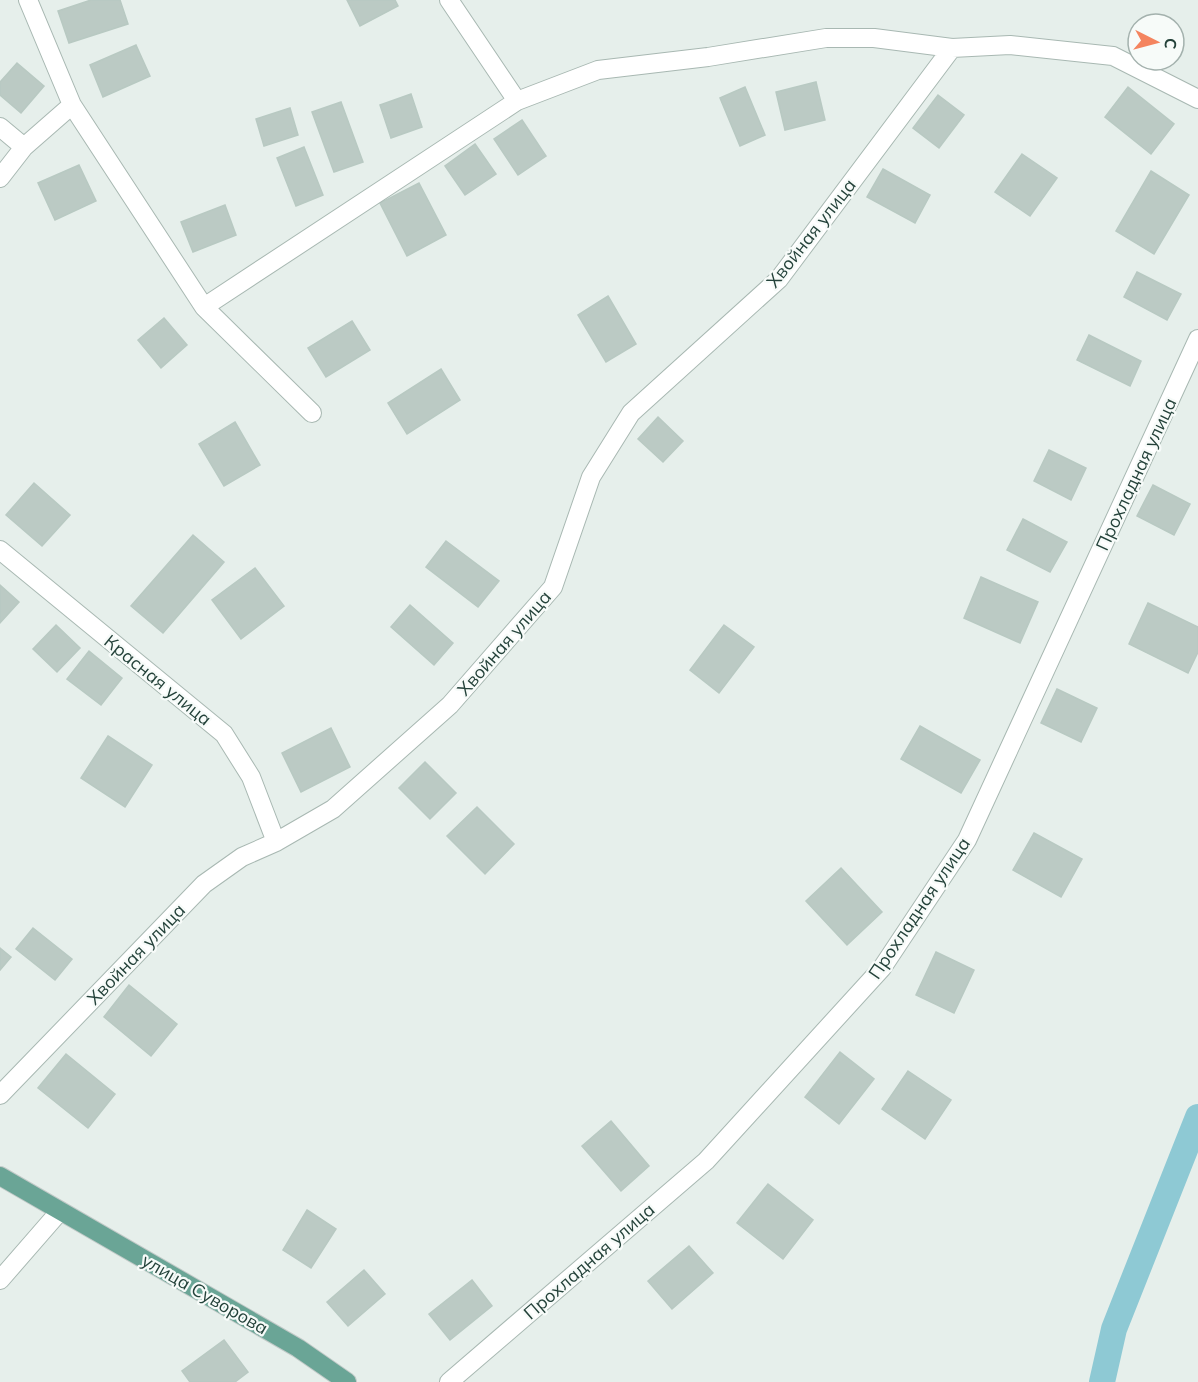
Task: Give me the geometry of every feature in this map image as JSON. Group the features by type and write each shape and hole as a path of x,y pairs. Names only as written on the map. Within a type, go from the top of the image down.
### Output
{"main road":[{"name":"улица Суворова","path":"0,1176 298,1348 347,1382"}],"street":[{"path":"28,0 72,105 204,307 312,413"},
{"path":"449,0 517,100"},
{"path":"204,307 517,100 598,70 708,57 826,38 874,38 952,48 1010,45 1113,57 1198,99"},
{"name":"Хвойная улица","path":"0,1095 204,884 242,857 276,842 333,809 450,705 553,587 591,477 631,413 779,279 952,48"},
{"path":"0,178 24,147 72,105"},
{"path":"0,127 24,147"},
{"name":"Прохладная улица","path":"449,1382 706,1161 882,968 967,840 1198,339"},
{"name":"Красная улица","path":"0,550 224,734 251,777 276,842"},
{"path":"0,1280 60,1211"}],"building":[{"path":"91,0 120,0 128,24 69,43 58,11"},
{"path":"347,0 395,0 398,6 360,26"},
{"path":"136,45 150,76 103,97 90,65"},
{"path":"17,63 44,86 21,113 0,95 0,82"},
{"path":"816,82 825,120 785,130 776,92"},
{"path":"745,87 765,135 740,146 720,98"},
{"path":"1128,87 1174,124 1151,154 1105,117"},
{"path":"411,94 422,127 391,138 380,105"},
{"path":"938,95 964,115 939,148 913,128"},
{"path":"341,102 363,162 334,172 312,112"},
{"path":"290,108 298,135 264,146 256,119"},
{"path":"522,120 546,156 518,175 494,139"},
{"path":"475,144 496,174 465,195 445,166"},
{"path":"304,147 323,195 296,206 277,158"},
{"path":"1022,154 1057,178 1030,216 995,192"},
{"path":"79,165 96,201 55,220 38,183"},
{"path":"883,169 930,195 915,223 867,197"},
{"path":"1151,171 1189,195 1154,254 1116,231"},
{"path":"419,183 446,235 407,256 380,203"},
{"path":"225,205 236,235 193,252 181,222"},
{"path":"1137,272 1181,294 1167,320 1124,297"},
{"path":"608,296 636,344 606,362 578,315"},
{"path":"164,318 187,345 161,368 138,340"},
{"path":"352,321 370,350 326,377 308,348"},
{"path":"1089,335 1141,361 1130,386 1077,360"},
{"path":"441,369 460,400 407,434 388,403"},
{"path":"658,417 683,441 663,462 638,439"},
{"path":"235,422 260,465 224,486 199,444"},
{"path":"1049,450 1086,468 1071,500 1034,481"},
{"path":"34,483 70,515 42,546 6,515"},
{"path":"1153,485 1190,504 1174,535 1137,516"},
{"path":"1023,519 1067,542 1050,572 1007,550"},
{"path":"193,535 224,562 163,633 131,606"},
{"path":"446,541 499,581 478,607 426,567"},
{"path":"255,568 284,606 241,639 212,600"},
{"path":"981,577 1038,602 1020,643 964,618"},
{"path":"0,585 19,602 0,623"},
{"path":"1148,603 1198,627 1198,652 1188,673 1129,644"},
{"path":"410,605 453,643 434,665 391,627"},
{"path":"56,625 80,648 57,672 33,649"},
{"path":"724,625 754,647 719,693 690,670"},
{"path":"89,651 122,678 101,705 67,679"},
{"path":"1057,689 1097,708 1081,742 1041,723"},
{"path":"920,726 980,760 961,793 901,759"},
{"path":"331,728 350,767 301,792 282,753"},
{"path":"108,736 152,765 125,807 81,778"},
{"path":"425,762 456,793 430,819 399,788"},
{"path":"477,807 514,844 485,874 447,836"},
{"path":"1034,833 1082,859 1061,897 1013,870"},
{"path":"841,868 882,912 847,945 806,901"},
{"path":"33,928 72,959 55,980 16,949"},
{"path":"0,948 11,957 0,970"},
{"path":"936,952 974,970 954,1013 916,995"},
{"path":"129,985 177,1024 151,1056 104,1017"},
{"path":"840,1052 874,1079 839,1124 805,1097"},
{"path":"66,1054 115,1094 88,1128 38,1088"},
{"path":"908,1071 951,1100 925,1139 882,1109"},
{"path":"611,1121 649,1166 621,1191 582,1146"},
{"path":"768,1184 813,1220 783,1259 737,1223"},
{"path":"307,1210 336,1229 311,1268 283,1250"},
{"path":"689,1246 713,1273 672,1309 648,1281"},
{"path":"364,1270 385,1294 348,1326 327,1302"},
{"path":"472,1280 492,1306 450,1340 429,1314"},
{"path":"224,1340 248,1372 235,1382 190,1382 182,1371"}],"waterway":[{"path":"1102,1382 1114,1329 1198,1117"}]}
